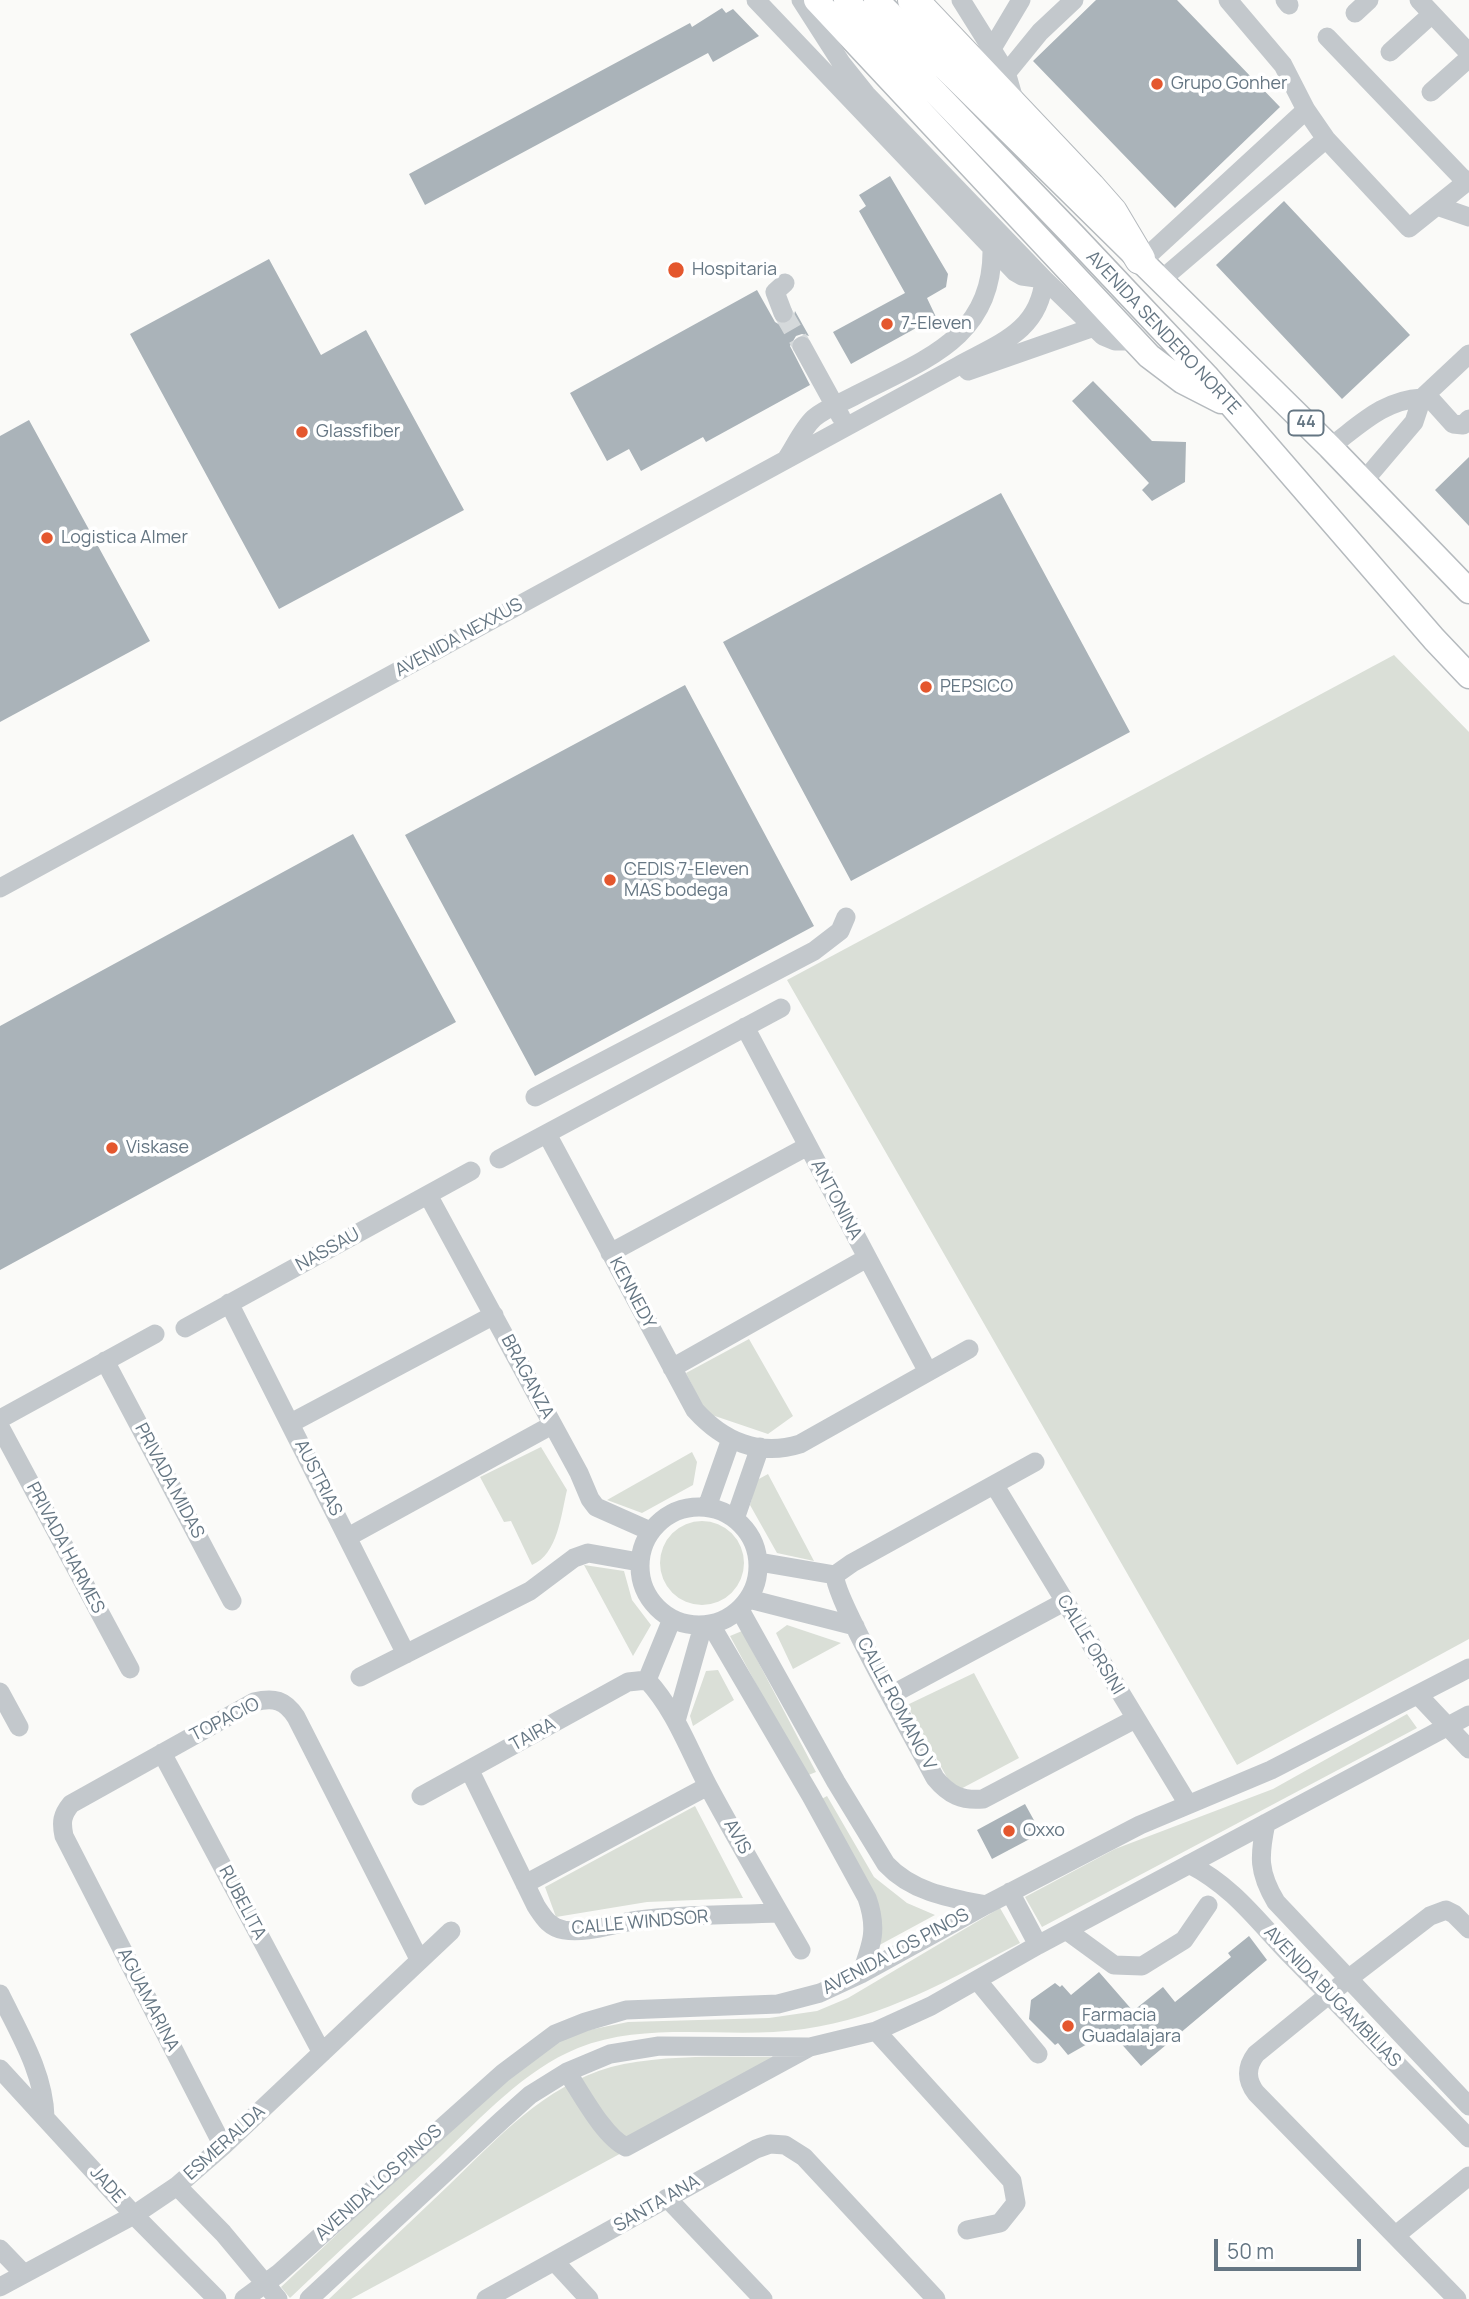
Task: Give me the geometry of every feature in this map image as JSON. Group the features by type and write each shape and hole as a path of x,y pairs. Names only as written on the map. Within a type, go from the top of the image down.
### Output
{"highway":[{"path":"921,8 993,70 1018,111 1112,212 1141,260"}],"main road":[{"path":"816,0 1162,368 1231,406"},
{"name":"AVENIDA SENDERO NORTE","path":"846,0 1138,303 1469,676"},
{"name":"AVENIDA SENDERO NORTE","path":"876,0 1330,447 1469,591"}],"street":[{"path":"756,0 992,250 1022,276 1044,279"},
{"path":"801,0 842,64 866,94 1044,279 1107,339 1135,341"},
{"path":"961,0 993,70"},
{"path":"993,70 1021,0"},
{"path":"993,70 1074,0"},
{"path":"1235,2 1283,65 1306,110 1326,139 1409,228 1468,181 1327,37"},
{"path":"1390,52 1425,7 1469,53"},
{"path":"1431,92 1469,58"},
{"path":"1141,260 1306,110"},
{"path":"1161,280 1326,139"},
{"path":"1437,206 1469,217"},
{"path":"785,461 814,418 938,351 965,329 982,305 990,283 992,250"},
{"path":"917,388 1018,332 1035,313 1043,296 1044,279"},
{"path":"783,313 775,292 785,283"},
{"path":"917,388 1094,327"},
{"path":"802,346 847,427"},
{"path":"1363,482 1414,422 1424,396 1469,354"},
{"name":"AVENIDA NEXXUS","path":"0,888 917,388"},
{"path":"1330,447 1389,404 1424,396"},
{"path":"1424,396 1453,424 1463,425 1469,419"},
{"path":"535,1097 814,951 840,932 846,917"},
{"path":"499,1159 781,1008"},
{"name":"ANTONINA","path":"745,1027 928,1372"},
{"name":"KENNEDY","path":"547,1134 695,1410 717,1432 731,1439 774,1450 800,1444 928,1372"},
{"path":"610,1253 807,1146"},
{"name":"NASSAU","path":"185,1328 471,1171"},
{"name":"BRAGANZA","path":"428,1195 579,1473 590,1499 596,1507 650,1531"},
{"path":"672,1367 867,1258"},
{"name":"AUSTRIAS","path":"229,1303 406,1654"},
{"path":"290,1423 494,1315"},
{"path":"0,1419 155,1334"},
{"path":"928,1372 969,1349"},
{"name":"PRIVADA MIDAS","path":"105,1360 232,1601"},
{"path":"348,1537 552,1424"},
{"name":"PRIVADA HARMES","path":"0,1427 130,1669"},
{"path":"707,1507 731,1439"},
{"path":"735,1518 760,1447"},
{"path":"758,1562 835,1576 852,1563 1035,1462"},
{"name":"CALLE ORSINI","path":"995,1486 1188,1804"},
{"path":"707,1507 735,1518 751,1538 758,1562 757,1581 745,1604 727,1619 707,1625 687,1625 658,1609 647,1596 641,1580 639,1562 650,1531 665,1516 685,1508 707,1507"},
{"path":"360,1677 524,1594 574,1558 588,1553 639,1562"},
{"name":"CALLE ROMANO V","path":"835,1576 836,1587 855,1626 935,1778 944,1789 968,1800 983,1799 1135,1719"},
{"path":"891,1695 1064,1602"},
{"path":"745,1604 855,1626"},
{"path":"745,1604 836,1782 877,1852 895,1874 910,1884 986,1905"},
{"path":"647,1680 672,1619"},
{"path":"676,1721 707,1625"},
{"path":"707,1625 811,1796 867,1898 873,1916 874,1935 861,1974"},
{"name":"AVENIDA LOS PINOS","path":"244,2299 265,2284 503,2073 555,2034 626,2010 795,2001 820,1993 861,1974 1010,1892 1140,1825 1271,1770 1469,1668"},
{"name":"AVIS","path":"647,1680 664,1700 676,1721 708,1786 800,1950"},
{"name":"TAIRA","path":"421,1796 628,1682 647,1680"},
{"path":"0,1692 19,1727"},
{"path":"1418,1695 1469,1749"},
{"name":"TOPACIO","path":"72,1854 61,1824 63,1814 71,1804 254,1702 267,1699 284,1702 296,1717 419,1959"},
{"name":"AVENIDA LOS PINOS","path":"309,2299 530,2095 566,2072 610,2054 659,2046 810,2047 876,2031 931,2006 1038,1945 1469,1715"},
{"name":"RUBELITA","path":"162,1753 322,2053"},
{"name":"CALLE WINDSOR","path":"470,1771 525,1884 545,1921 553,1927 567,1930 586,1929 640,1920 779,1913"},
{"path":"811,1796 836,1782"},
{"path":"525,1884 708,1786"},
{"name":"AVENIDA BUGAMBILIAS","path":"1266,1823 1260,1858 1263,1879 1276,1902 1469,2106"},
{"name":"AGUAMARINA","path":"72,1854 223,2146"},
{"name":"AVENIDA BUGAMBILIAS","path":"1189,1864 1212,1875 1235,1894 1469,2138"},
{"path":"1010,1892 1038,1945"},
{"path":"1066,1930 1114,1965 1142,1966 1184,1940 1208,1905"},
{"path":"1457,2299 1256,2093 1250,2082 1249,2068 1256,2054 1348,1979 1437,1912 1450,1911 1469,1929"},
{"name":"ESMERALDA","path":"0,2287 134,2215 177,2186 451,1931"},
{"path":"977,1980 1038,2054"},
{"path":"0,1994 35,2067 45,2103 45,2117"},
{"path":"876,2031 1012,2181 1016,2203 1000,2224 967,2230"},
{"path":"566,2072 608,2131 618,2143 626,2147 810,2047"},
{"name":"JADE","path":"0,2069 134,2215 217,2299"},
{"name":"SANTA ANA","path":"486,2299 770,2144 794,2149 824,2177 936,2299"},
{"path":"1396,2235 1469,2176"},
{"path":"177,2186 223,2233 278,2299"},
{"path":"667,2198 762,2299"},
{"path":"0,2249 24,2274"},
{"path":"555,2262 589,2299"}],"shaded area":[{"path":"1394,655 1469,732 1469,1639 1237,1765 787,980"},
{"path":"749,1339 793,1416 768,1434 706,1413 686,1373"},
{"path":"541,1447 567,1490 553,1543 541,1560 532,1565 511,1521 504,1522 480,1477"},
{"path":"692,1452 697,1462 693,1485 642,1513 607,1500"},
{"path":"768,1474 814,1561 777,1553 750,1505 757,1480"},
{"path":"694,1521 710,1521 726,1528 737,1539 744,1555 741,1579 732,1593 710,1605 694,1605 678,1598 667,1587 660,1571 660,1555 667,1539 678,1528"},
{"path":"584,1565 624,1571 632,1600 651,1625 633,1656"},
{"path":"787,1625 841,1643 793,1669 776,1633"},
{"path":"742,1631 816,1772 806,1776 730,1636"},
{"path":"718,1670 734,1700 693,1726 690,1716 706,1671"},
{"path":"974,1673 1019,1758 955,1792 907,1705"},
{"path":"1407,1714 1417,1728 1042,1927 1025,1897 1115,1849 1273,1789"},
{"path":"827,1796 874,1877 907,1903 935,1915 874,1948 880,1925 818,1801"},
{"path":"695,1806 743,1898 647,1902 556,1917 545,1887"},
{"path":"1000,1908 1020,1943 942,1983 862,2016 833,2024 776,2032 633,2035 605,2040 558,2057 505,2096 290,2298 281,2287 484,2096 540,2052 579,2032 628,2022 769,2018 817,2011 848,1998"},
{"path":"776,2057 790,2062 351,2299 329,2299 504,2132 543,2100 564,2087 611,2067 650,2060"}],"building":[{"name":"Grupo Gonher","path":"1096,0 1177,0 1280,107 1175,208 1033,61"},
{"path":"722,8 726,13 733,9 759,36 713,62 708,53 425,205 409,174 690,23 692,27"},
{"path":"890,176 948,274 946,287 927,298 936,317 851,364 833,332 905,293 859,211 866,206 859,195"},
{"path":"1284,201 1410,335 1342,399 1216,265"},
{"name":"Glassfiber","path":"269,259 321,355 366,330 464,510 279,609 130,334"},
{"path":"757,290 775,322 780,325 788,324 793,320 795,311 809,336 796,336 790,346 810,385 706,442 703,437 641,471 629,449 607,461 570,393"},
{"path":"1093,381 1152,441 1186,442 1185,482 1152,501 1142,490 1149,483 1072,401"},
{"name":"Logistica Almer","path":"29,420 150,641 0,722 0,436"},
{"path":"1469,457 1469,526 1435,490"},
{"name":"PEPSICO","path":"1001,493 1130,732 851,881 723,642"},
{"name":"CEDIS 7-Eleven MAS bodega","path":"685,685 814,926 535,1076 405,835"},
{"name":"Viskase","path":"353,834 456,1022 0,1270 0,1026"},
{"name":"Oxxo","path":"1025,1804 1041,1833 992,1859 977,1830"},
{"path":"1249,1936 1267,1960 1141,2066 1110,2031 1068,2055 1029,2019 1031,2000 1055,1983 1060,1987 1062,1985 1071,1995 1099,1972 1133,2011 1163,1987 1175,2002 1231,1957 1228,1953"}],"tunnel":[{"path":"783,313 802,346"}],"place":[{"name":"Grupo Gonher","path":"1157,84"},
{"name":"Hospitaria","path":"676,270"},
{"name":"7-Eleven","path":"887,324"},
{"name":"Glassfiber","path":"302,432"},
{"name":"Logistica Almer","path":"47,538"},
{"name":"PEPSICO","path":"926,687"},
{"name":"CEDIS 7-Eleven MAS bodega","path":"610,880"},
{"name":"Viskase","path":"112,1148"},
{"name":"Oxxo","path":"1009,1831"},
{"name":"Farmacia Guadalajara","path":"1068,2026"}]}
